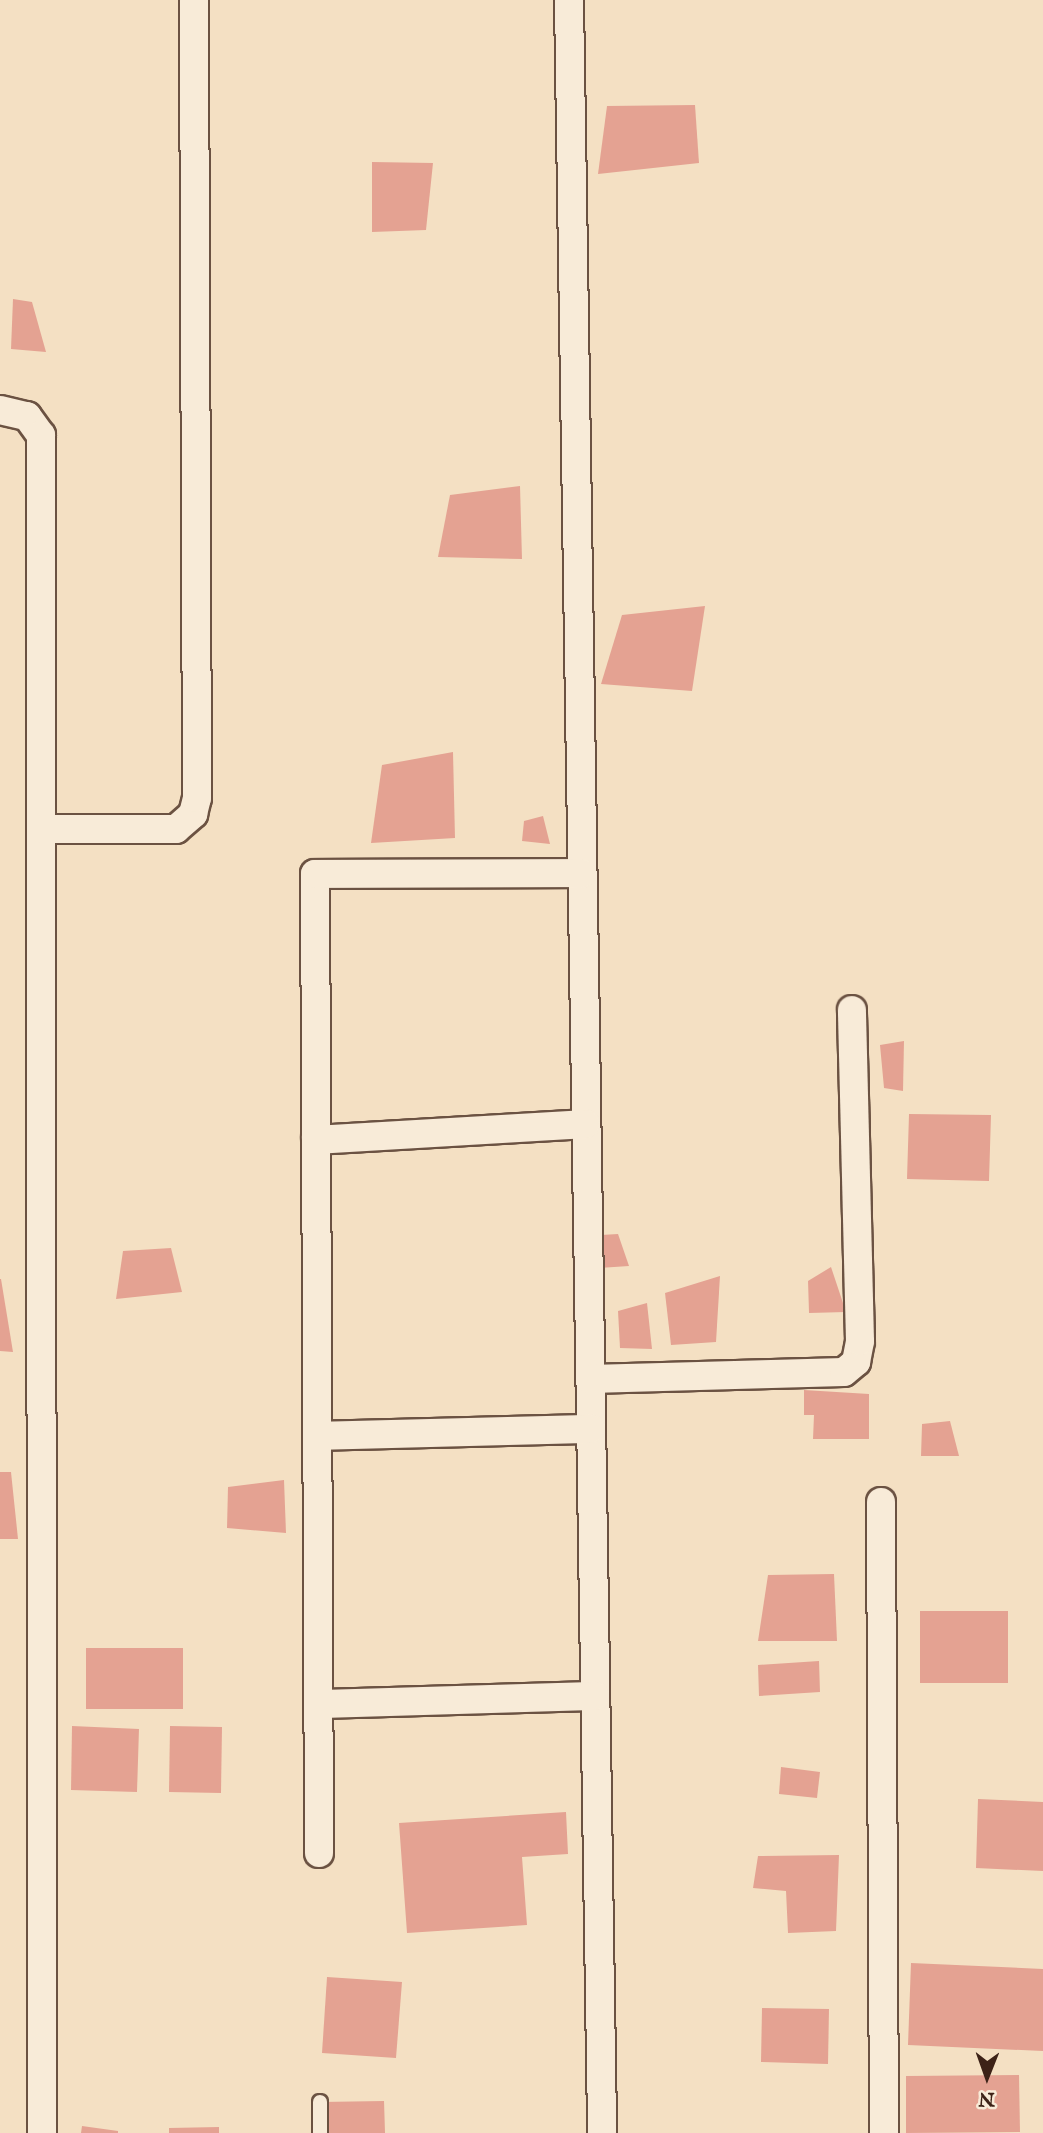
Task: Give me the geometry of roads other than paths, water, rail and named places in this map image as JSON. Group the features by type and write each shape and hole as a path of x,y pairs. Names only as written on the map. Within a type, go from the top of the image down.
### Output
{"street":[{"path":"42,829 176,829 192,814 197,798 194,0"},
{"path":"569,0 602,2133"},
{"path":"0,410 27,416 41,435 43,2133"},
{"path":"319,1853 315,874 582,873"},
{"path":"590,1379 844,1372 856,1362 860,1341 852,1010"},
{"path":"316,1140 586,1124"},
{"path":"318,1436 591,1429"},
{"path":"881,1502 884,2133"},
{"path":"318,1703 595,1696"}],"lane":[{"path":"320,2102 320,2133"}]}
